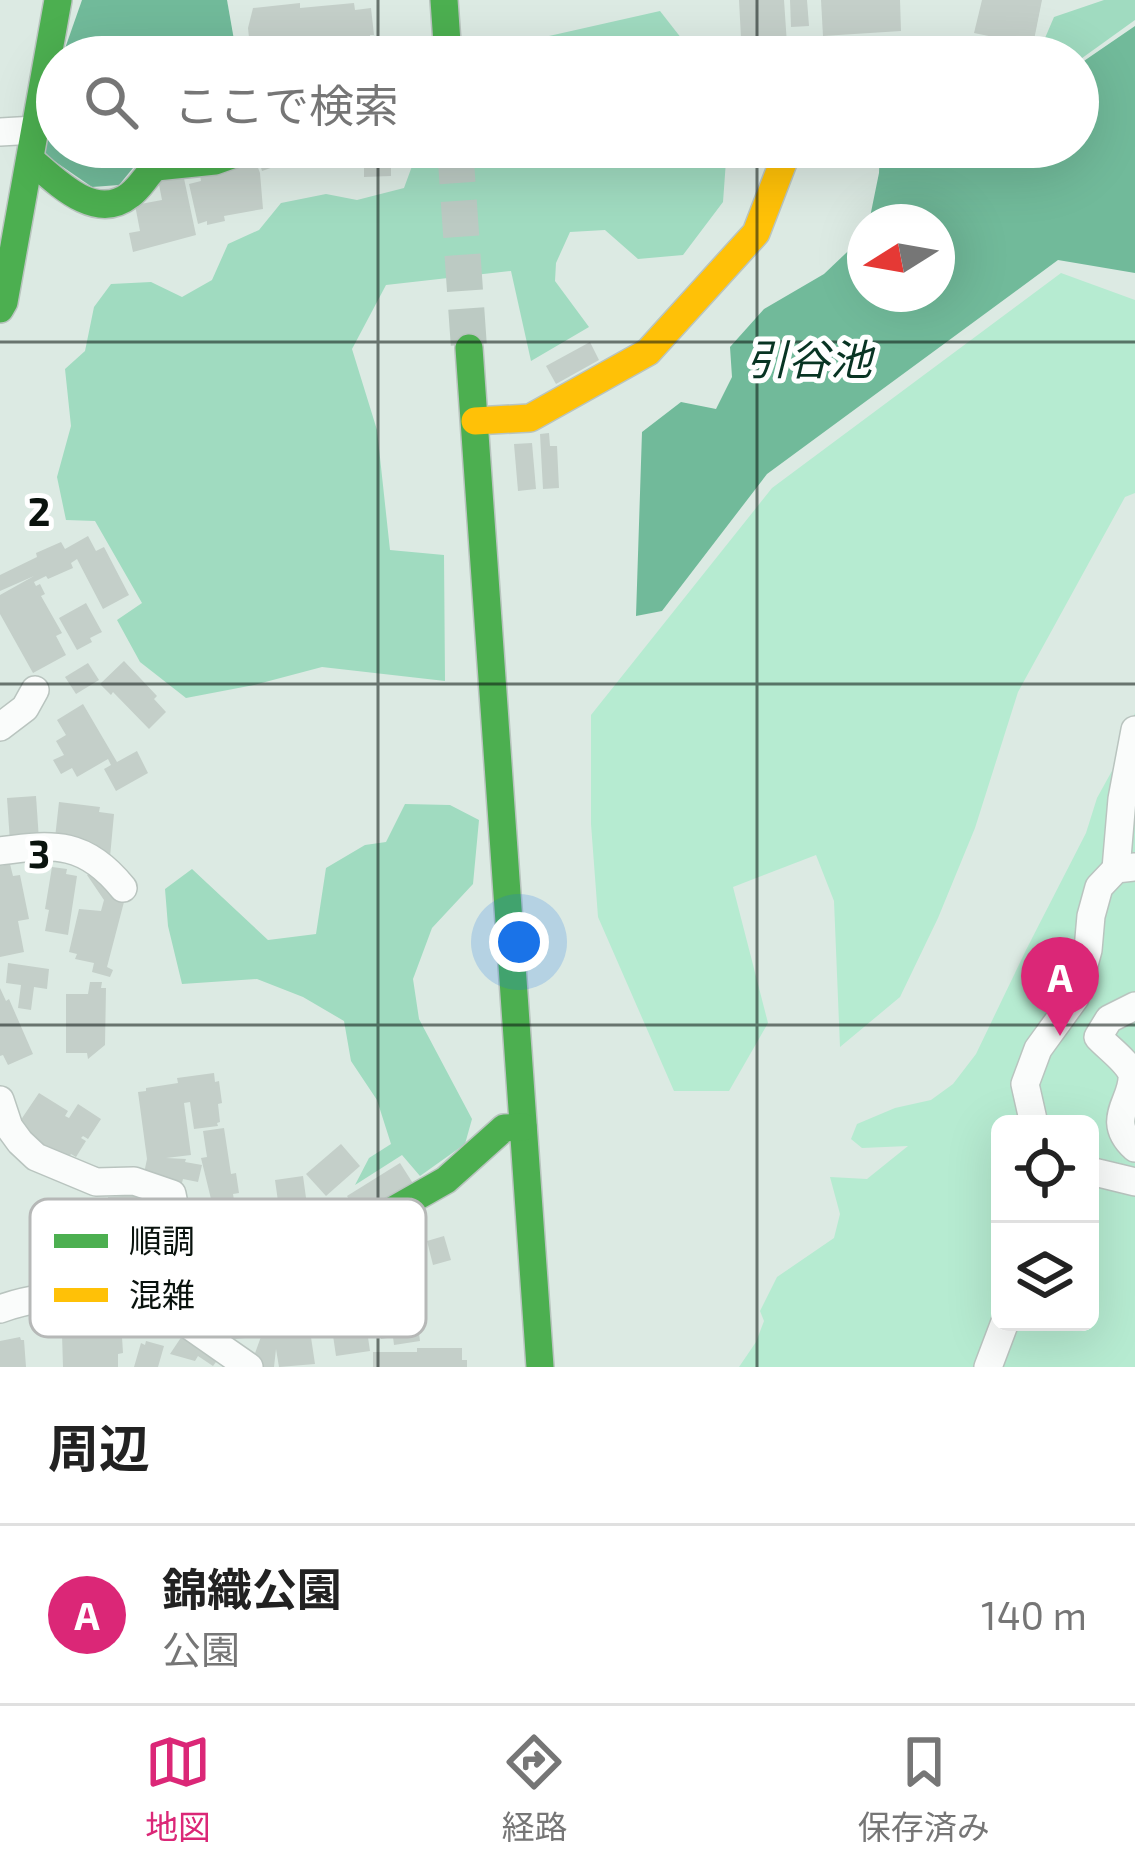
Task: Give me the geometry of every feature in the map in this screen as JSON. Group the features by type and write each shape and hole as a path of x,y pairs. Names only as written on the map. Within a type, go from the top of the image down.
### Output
{"street":[{"path":"52,36 58,0"},
{"path":"444,0 447,36"},
{"path":"0,309 36,124"},
{"path":"0,132 35,130"},
{"path":"30,159 36,164"},
{"path":"42,168 91,205 107,208 137,190 154,168"},
{"path":"475,421 530,418 648,352 756,233 781,168"},
{"path":"470,348 540,1367"},
{"path":"0,727 25,708 35,690"},
{"path":"1032,1115 1025,1084 1038,1048 1075,998 1099,887 1125,868 1122,799 1135,730"},
{"path":"0,851 51,848 91,856 122,888"},
{"path":"1135,1006 1109,1019 1097,1037 1132,1072 1132,1099 1121,1116 1127,1140 1135,1148"},
{"path":"0,1100 9,1127 36,1157 96,1182 134,1181 172,1194 173,1199"},
{"path":"413,1199 446,1180 505,1128 523,1127"},
{"path":"1099,1173 1135,1182"},
{"path":"0,1309 30,1302"},
{"path":"988,1367 1002,1331"},
{"path":"206,1337 249,1367"}],"shaded area":[{"path":"1104,0 1135,0 1135,20 1099,46 1099,36 1046,36 1054,17"},
{"path":"660,11 680,36 549,36"},
{"path":"411,168 725,168 723,202 683,255 638,259 605,230 570,232 556,263 555,281 589,327 531,361 511,271 386,285 352,349 377,430 390,550 444,555 445,681 322,667 186,698 140,662 117,620 142,603 95,521 66,520 57,477 71,426 65,369 85,351 94,307 111,284 151,282 182,297 212,280 228,244 259,230 281,203 326,194 357,200 404,188"},
{"path":"1061,273 1135,300 1135,493 1125,497 1018,692 975,828 938,918 900,997 840,1047 834,901 816,855 733,887 768,1023 729,1091 674,1091 598,917 591,824 591,715 772,488"},
{"path":"1135,713 1135,1367 739,1367 756,1342 764,1321 760,1311 777,1277 834,1238 840,1214 830,1177 867,1179 908,1146 862,1148 851,1139 857,1124 931,1100 953,1084 976,1054 1086,833 1097,798 1118,760"},
{"path":"405,804 450,805 479,820 473,884 432,928 413,979 419,1019 472,1119 465,1144 420,1176 402,1155 355,1185 369,1158 391,1144 377,1100 351,1061 344,1021 303,997 257,979 182,984 165,889 192,869 268,940 316,934 326,868 365,845 386,842"}],"water":[{"path":"82,0 227,0 233,36 69,36"},
{"name":"引谷池","path":"1135,26 1135,273 1058,260 767,474 662,611 636,616 642,432 681,402 716,409 732,377 730,347 764,309 824,274 847,252 847,312 955,312 955,204 873,204 879,168 1099,168 1099,51"},
{"path":"64,168 133,168 119,185 92,187"}],"building":[{"path":"739,0 784,0 786,36 741,36"},
{"path":"790,0 807,0 809,26 791,27"},
{"path":"821,0 900,0 901,31 823,36"},
{"path":"982,0 1042,0 1035,36 974,33"},
{"path":"354,3 355,10 371,8 374,35 249,36 253,8"},
{"path":"214,168 258,168 263,209 198,224 189,184 201,181 200,175"},
{"path":"364,168 391,168 391,176 364,177"},
{"path":"182,169 196,235 133,252 129,233 140,231 135,205 162,200 157,174"},
{"path":"590,342 599,360 556,384 546,366"},
{"path":"549,433 550,446 557,446 559,488 543,489 540,434"},
{"path":"532,443 536,489 518,491 514,444"},
{"path":"88,536 96,551 104,547 129,595 103,609 77,559 71,563 73,568 34,582 45,594 41,596 62,633 56,636 66,655 33,673 0,614 0,595 34,576 0,591 0,575 37,557 36,553 61,542 65,549"},
{"path":"86,603 102,632 77,650 59,618"},
{"path":"124,661 166,712 149,729 100,684"},
{"path":"88,663 99,680 76,694 65,677"},
{"path":"83,704 117,762 137,751 148,773 116,791 104,769 111,765 108,759 77,777 72,768 61,774 53,760 64,755 56,741 66,735 57,720"},
{"path":"36,796 39,840 10,842 7,798"},
{"path":"59,802 100,807 99,812 114,814 110,857 55,838"},
{"path":"10,864 13,876 20,875 29,919 18,921 24,952 0,957 0,866"},
{"path":"52,867 77,876 68,935 45,931"},
{"path":"100,867 121,898 117,901 124,902 107,967 113,970 110,977 92,972 94,963 75,959 77,954 69,952 79,909 101,911 104,900 87,875"},
{"path":"8,963 49,969 47,989 34,987 31,1010 18,1008 21,985 6,983"},
{"path":"90,982 102,982 101,988 106,988 105,1045 88,1059 87,1053 66,1053 66,994 88,994"},
{"path":"0,988 33,1054 8,1065 0,1056"},
{"path":"214,1073 222,1103 218,1104 218,1126 194,1129 190,1102 184,1103 191,1155 166,1158 202,1165 198,1182 183,1179 181,1187 143,1178 147,1159 138,1092 178,1083 177,1078"},
{"path":"39,1093 68,1111 65,1116 69,1118 78,1104 101,1119 88,1139 81,1138 86,1141 76,1157 71,1154 67,1160 16,1127"},
{"path":"224,1128 239,1193 233,1194 234,1199 211,1199 201,1158 207,1157 203,1131"},
{"path":"341,1144 360,1166 326,1196 306,1174"},
{"path":"400,1163 414,1185 392,1199 347,1196"},
{"path":"303,1176 306,1199 278,1199 275,1180"},
{"path":"151,1194 151,1199 108,1199"},
{"path":"444,1236 451,1260 433,1265 427,1241"},
{"path":"20,1337 26,1367 0,1367 0,1341"},
{"path":"62,1337 122,1337 118,1367 63,1367"},
{"path":"181,1337 196,1337 221,1355 213,1366 198,1356 195,1361 170,1354"},
{"path":"261,1337 311,1337 315,1364 279,1367 276,1349 274,1367 258,1367 254,1356"},
{"path":"333,1337 368,1337 370,1351 336,1356"},
{"path":"393,1337 419,1337 420,1341 394,1345"},
{"path":"141,1343 164,1346 158,1367 134,1367"},
{"path":"417,1348 462,1348 467,1367 373,1367 373,1352 417,1352"}],"tunnel":[{"path":"456,168 469,348"}],"traffic: fast":[{"path":"52,36 58,0"},
{"path":"444,0 447,36"},
{"path":"0,309 36,123"},
{"path":"30,159 36,164"},
{"path":"41,168 77,196 103,204 130,195 155,168"},
{"path":"469,348 540,1367"},
{"path":"413,1199 446,1180 504,1128 523,1127"}],"traffic: slow":[{"path":"475,421 530,418 648,352 756,233 781,168"}],"place":[{"name":"錦織公園","path":"1060,1036"}]}
